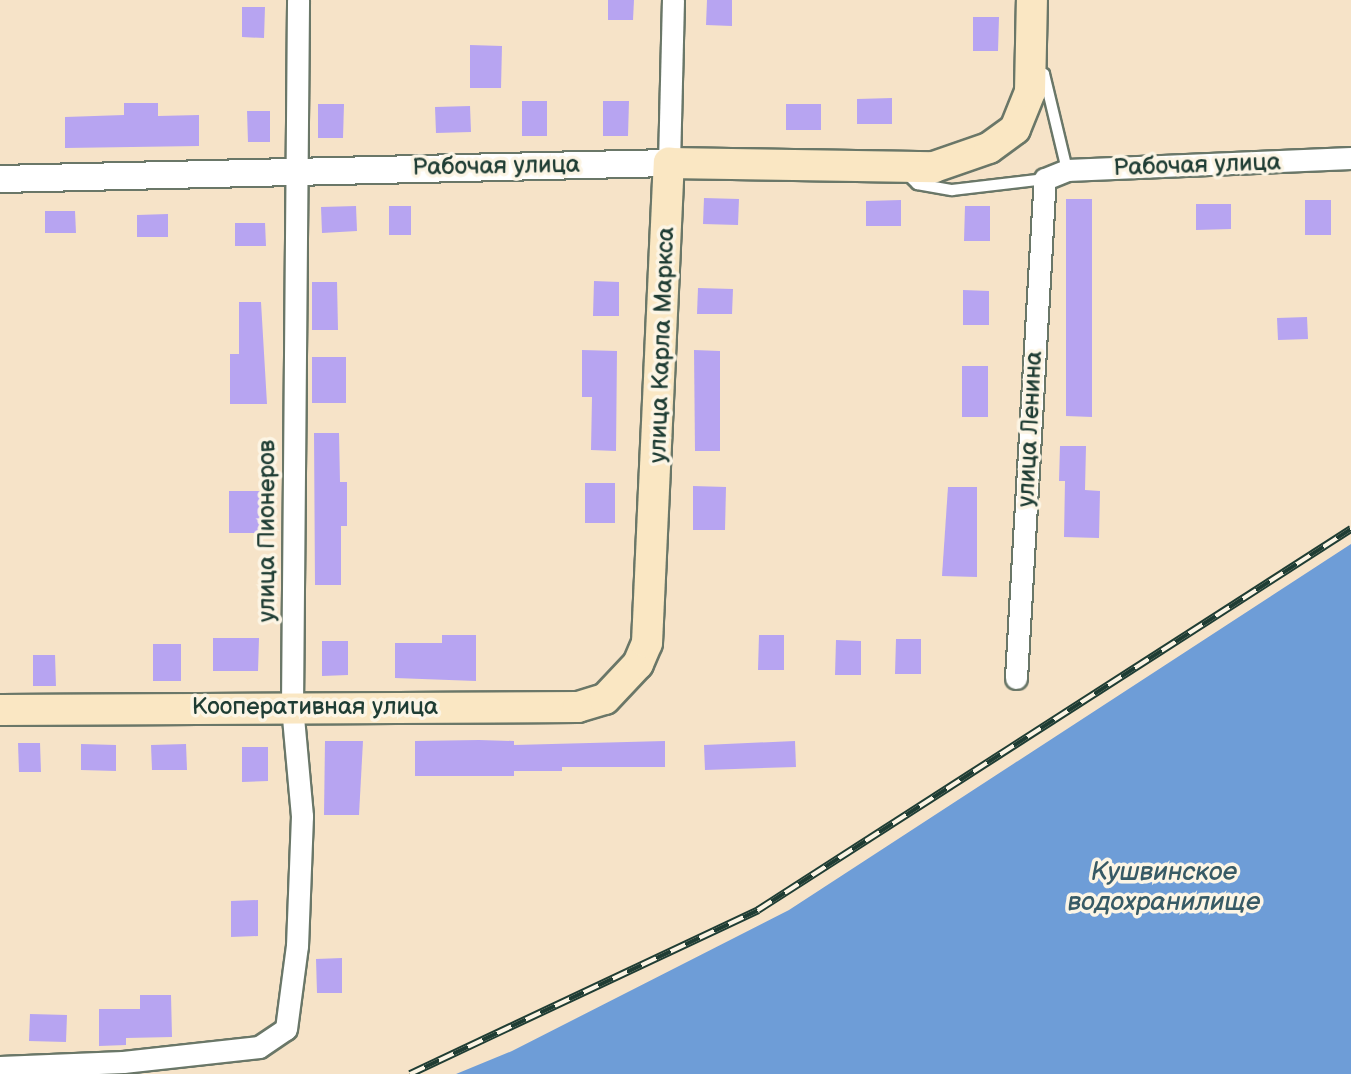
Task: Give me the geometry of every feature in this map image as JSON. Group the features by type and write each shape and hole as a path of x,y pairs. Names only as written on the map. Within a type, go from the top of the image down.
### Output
{"main road":[{"path":"1030,73 1032,0"},
{"name":"Рабочая улица","path":"669,163 934,167 989,148 1015,129 1030,92 1030,73"},
{"name":"улица Карла Маркса","path":"624,683 647,643 652,589 669,163"},
{"name":"Кооперативная улица","path":"0,710 292,706 578,707 605,699 624,683"}],"street":[{"name":"улица Пионеров","path":"0,1067 123,1062 260,1047 286,1029 297,946 302,816 292,706 298,0"},
{"name":"улица Карла Маркса","path":"669,163 673,0"},
{"name":"Рабочая улица","path":"1045,179 1067,170 1351,158"},
{"name":"Рабочая улица","path":"0,179 296,169 669,163"},
{"name":"улица Ленина","path":"1016,678 1045,179"}],"lane":[{"path":"1030,73 1044,74 1067,170"},
{"path":"898,167 917,184 952,190 1045,179"}],"water":[{"name":"Кушвинское водохранилище","path":"1351,544 1351,1074 456,1074 512,1051 789,910"}],"building":[{"path":"608,0 634,0 633,20 608,20"},
{"path":"707,0 732,0 732,26 706,25"},
{"path":"242,7 265,7 264,38 242,37"},
{"path":"973,17 999,17 998,51 973,51"},
{"path":"470,45 502,46 501,88 470,88"},
{"path":"892,98 892,124 857,124 857,99"},
{"path":"522,101 547,101 547,136 522,136"},
{"path":"603,101 629,101 628,136 603,136"},
{"path":"124,103 158,103 158,116 199,115 199,146 65,148 65,117 124,115"},
{"path":"318,104 344,104 343,138 318,138"},
{"path":"786,104 821,104 821,130 786,130"},
{"path":"470,106 471,132 436,133 435,107"},
{"path":"247,111 270,111 270,142 248,142"},
{"path":"704,198 739,199 738,225 703,224"},
{"path":"1066,199 1092,199 1092,417 1066,416"},
{"path":"901,200 901,226 866,226 866,201"},
{"path":"1305,200 1331,200 1331,235 1305,235"},
{"path":"1196,204 1231,204 1231,229 1196,230"},
{"path":"356,206 357,231 322,233 321,207"},
{"path":"389,206 411,206 411,235 389,235"},
{"path":"965,206 990,206 990,241 964,241"},
{"path":"45,211 75,211 76,233 45,233"},
{"path":"168,214 168,237 137,237 137,215"},
{"path":"235,223 265,223 266,246 235,246"},
{"path":"594,281 619,282 619,316 593,316"},
{"path":"312,282 337,282 338,330 312,330"},
{"path":"698,288 733,289 732,314 697,314"},
{"path":"963,290 989,291 989,325 963,325"},
{"path":"239,302 261,302 267,404 230,404 230,354 239,354"},
{"path":"1307,317 1308,339 1278,340 1277,318"},
{"path":"582,350 617,351 616,451 591,450 592,397 582,397"},
{"path":"694,350 720,351 720,451 695,451"},
{"path":"312,357 346,357 346,403 312,403"},
{"path":"962,366 988,366 988,417 962,417"},
{"path":"314,433 339,433 340,482 347,482 347,526 341,526 341,585 315,585"},
{"path":"1060,446 1086,446 1085,490 1100,491 1099,538 1064,537 1065,481 1059,481"},
{"path":"585,483 615,483 615,523 585,523"},
{"path":"693,486 726,487 725,530 693,530"},
{"path":"948,487 977,487 977,577 942,576"},
{"path":"229,491 260,491 260,533 229,533"},
{"path":"442,635 476,635 476,681 395,678 395,643 442,643"},
{"path":"759,635 784,635 784,670 758,670"},
{"path":"213,638 259,638 258,671 213,671"},
{"path":"896,639 921,639 921,674 895,674"},
{"path":"836,640 861,641 861,675 835,675"},
{"path":"322,641 348,641 348,675 322,676"},
{"path":"153,644 181,644 181,681 153,681"},
{"path":"33,655 55,655 56,686 33,686"},
{"path":"325,741 363,741 359,815 324,815"},
{"path":"415,741 514,741 514,745 665,741 665,767 562,767 562,771 514,771 514,776 415,776"},
{"path":"795,741 796,767 705,770 704,745"},
{"path":"18,743 40,743 41,772 19,772"},
{"path":"81,744 116,745 116,771 81,770"},
{"path":"186,744 187,770 152,770 151,745"},
{"path":"242,747 268,747 268,781 242,782"},
{"path":"258,900 258,936 231,937 231,901"},
{"path":"342,958 342,993 317,993 316,959"},
{"path":"140,995 171,995 172,1037 126,1038 126,1045 99,1046 99,1009 140,1009"},
{"path":"30,1014 67,1015 66,1042 29,1041"}],"railway":[{"path":"410,1074 758,910 1351,529"}]}
